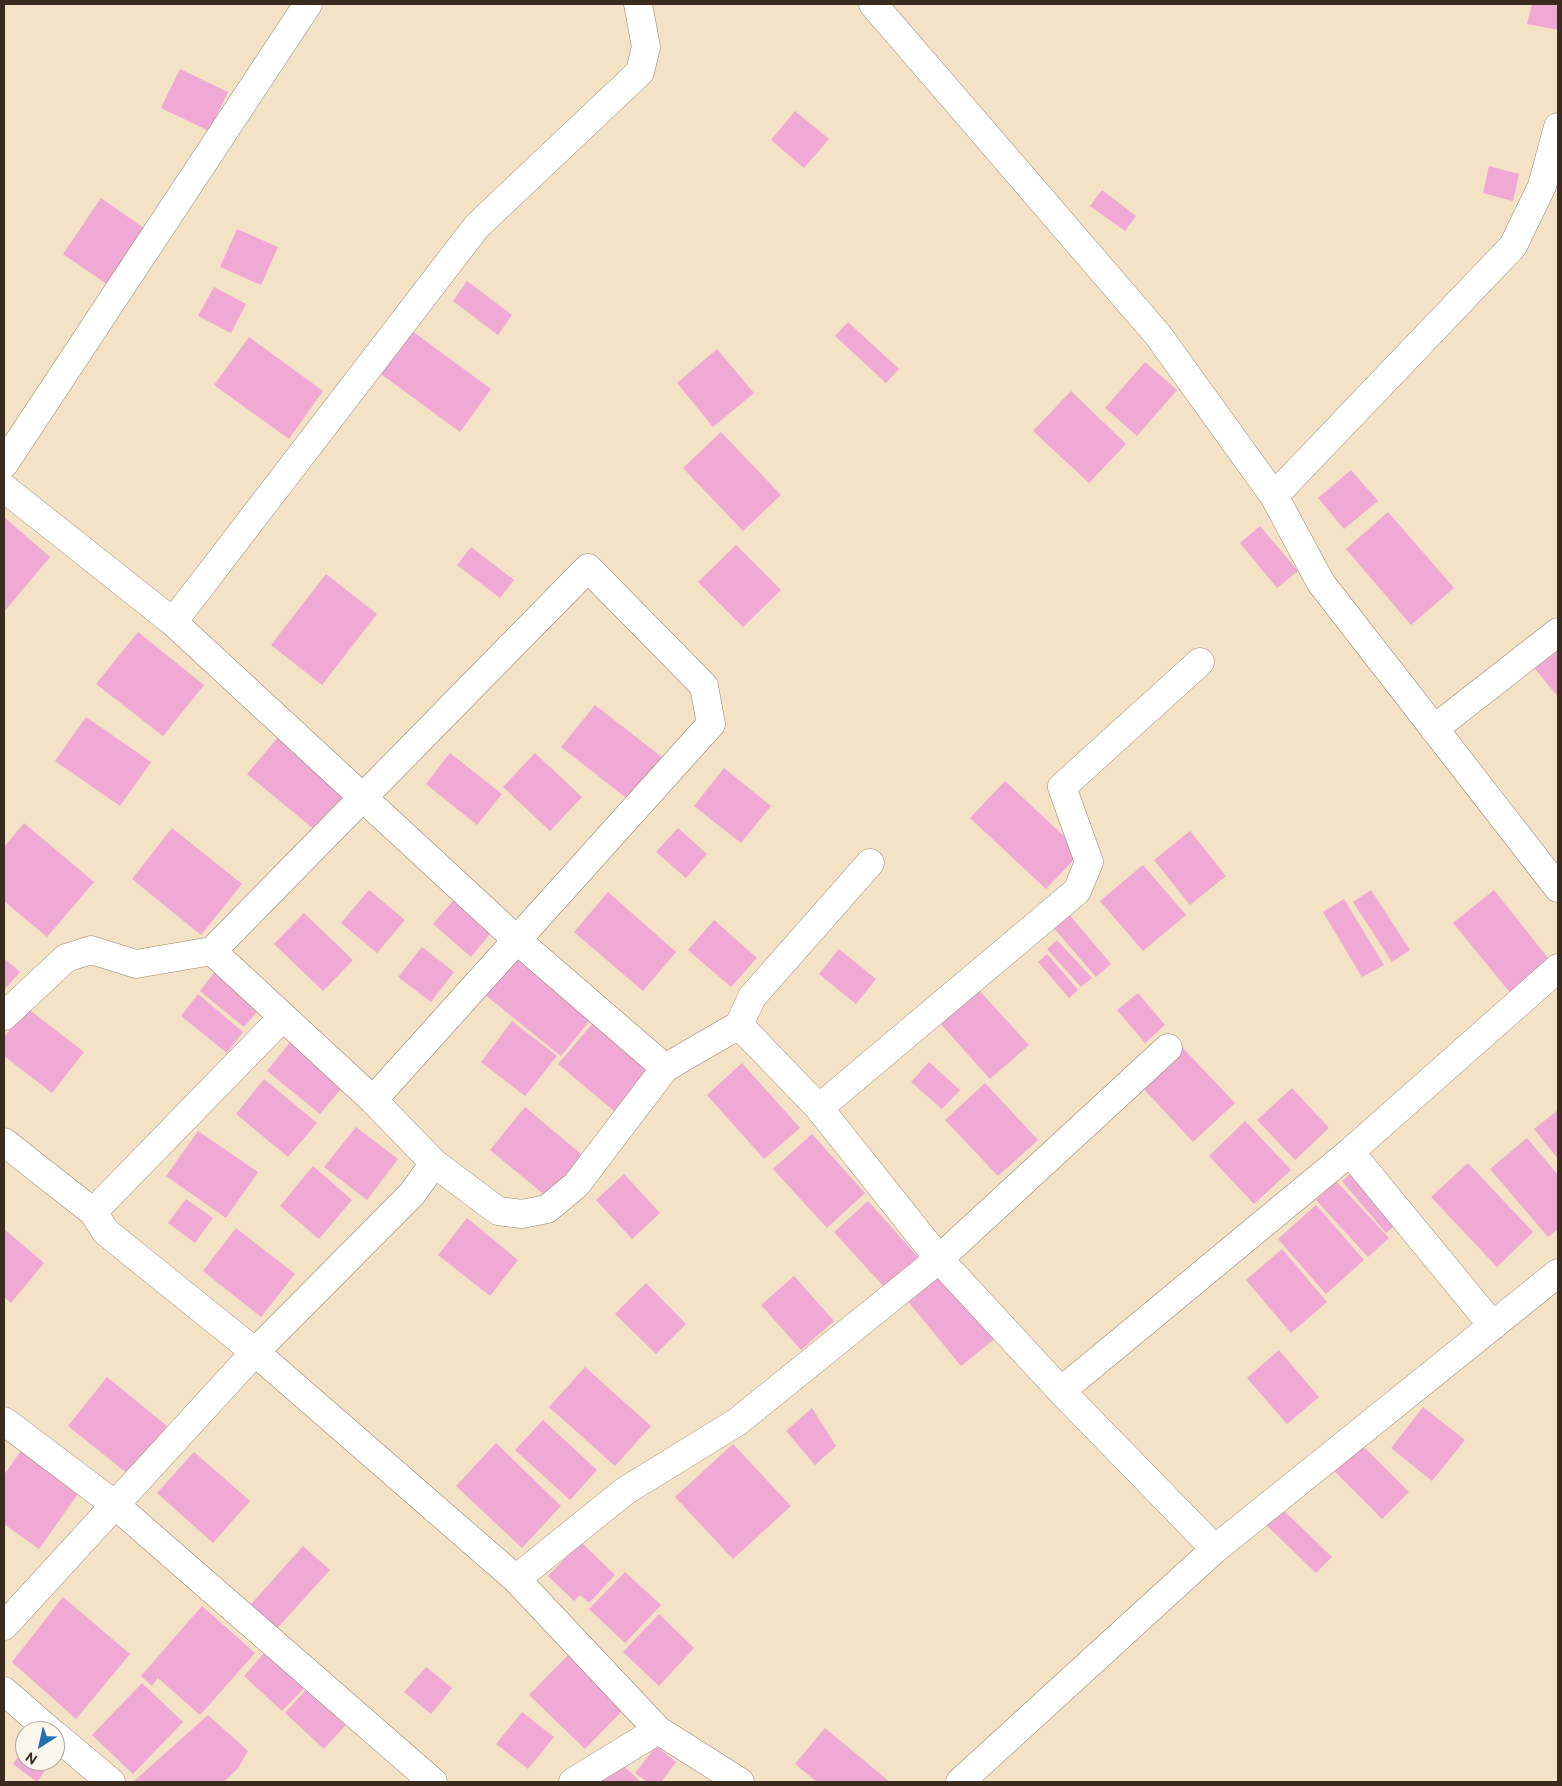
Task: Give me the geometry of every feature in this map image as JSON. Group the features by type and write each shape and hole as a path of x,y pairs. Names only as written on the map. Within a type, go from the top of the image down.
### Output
{"street":[{"path":"4,464 308,4"},
{"path":"173,622 477,226 640,72 646,47 638,4"},
{"path":"873,4 1158,335 1274,496 1321,583 1558,888"},
{"path":"1274,496 1513,246 1542,186 1558,127"},
{"path":"4,488 173,622 518,941 666,1068"},
{"path":"4,1016 66,958 91,950 136,964 212,951 588,568 704,686 711,724 518,941 373,1100"},
{"path":"1434,729 1558,632"},
{"path":"819,1108 1076,891 1089,862 1062,787 1200,662"},
{"path":"212,951 373,1100 434,1163 498,1211 522,1214 547,1209 576,1186 666,1068 739,1025 752,997 870,863"},
{"path":"1061,1391 1350,1152 1558,968"},
{"path":"93,1212 284,1017"},
{"path":"739,1025 819,1108 939,1259 1061,1391 1215,1549"},
{"path":"516,1579 625,1491 737,1422 939,1259 1168,1048"},
{"path":"4,1142 93,1212 106,1232 254,1352 516,1579 658,1730 740,1782"},
{"path":"1350,1152 1493,1326"},
{"path":"4,1626 254,1352 412,1194 434,1163"},
{"path":"960,1782 1215,1549 1558,1273"},
{"path":"4,1421 114,1504 433,1782"},
{"path":"4,1691 38,1721"},
{"path":"573,1782 658,1730"},
{"path":"65,1743 111,1782"}],"building":[{"path":"1532,4 1558,4 1558,30 1527,24"},
{"path":"180,69 228,92 209,131 161,108"},
{"path":"795,111 829,139 804,168 771,140"},
{"path":"1489,166 1519,174 1513,201 1483,193"},
{"path":"1102,190 1136,216 1125,231 1090,206"},
{"path":"101,198 151,233 114,289 63,254"},
{"path":"237,229 278,247 261,285 220,267"},
{"path":"467,281 512,315 498,335 453,301"},
{"path":"214,287 246,304 231,333 198,316"},
{"path":"848,322 899,369 886,383 835,336"},
{"path":"412,331 491,389 460,432 381,374"},
{"path":"249,337 323,391 289,439 214,385"},
{"path":"717,349 754,393 713,427 677,383"},
{"path":"1145,362 1177,390 1137,436 1105,408"},
{"path":"1071,391 1126,444 1089,483 1033,431"},
{"path":"721,432 781,495 743,531 683,468"},
{"path":"1351,470 1378,501 1344,529 1318,498"},
{"path":"1388,512 1454,588 1411,625 1346,549"},
{"path":"4,517 50,557 4,612"},
{"path":"1260,526 1298,571 1277,588 1240,543"},
{"path":"736,545 781,590 743,627 698,582"},
{"path":"471,547 514,580 500,598 457,565"},
{"path":"326,574 377,614 322,685 271,645"},
{"path":"138,632 204,685 163,736 96,684"},
{"path":"1558,643 1558,697 1532,665"},
{"path":"595,705 663,758 629,800 561,747"},
{"path":"86,717 151,762 120,806 55,761"},
{"path":"279,736 347,793 315,830 247,774"},
{"path":"450,753 502,794 477,825 426,784"},
{"path":"535,753 582,797 550,831 503,787"},
{"path":"724,768 771,806 741,843 694,806"},
{"path":"1005,781 1081,852 1046,889 970,818"},
{"path":"24,823 94,882 47,937 4,901 4,847"},
{"path":"172,828 242,884 201,935 132,879"},
{"path":"678,828 707,854 686,878 656,852"},
{"path":"1190,831 1226,876 1190,905 1154,860"},
{"path":"1143,865 1186,915 1143,951 1100,901"},
{"path":"369,890 405,920 377,953 341,923"},
{"path":"1371,890 1410,950 1392,962 1353,902"},
{"path":"1494,890 1552,963 1512,995 1453,923"},
{"path":"608,892 676,952 643,991 574,932"},
{"path":"457,896 495,928 471,957 433,924"},
{"path":"1344,899 1384,965 1362,977 1323,912"},
{"path":"1067,912 1111,964 1096,977 1052,926"},
{"path":"304,913 353,960 323,991 274,944"},
{"path":"714,920 757,958 731,987 688,950"},
{"path":"1057,940 1092,978 1081,987 1047,949"},
{"path":"422,947 454,972 431,1002 398,977"},
{"path":"839,949 876,979 856,1004 819,974"},
{"path":"519,952 595,1014 561,1056 484,994"},
{"path":"1047,954 1078,990 1069,998 1038,962"},
{"path":"4,958 20,972 4,990"},
{"path":"216,970 262,1006 244,1027 200,991"},
{"path":"977,988 1029,1045 990,1079 939,1022"},
{"path":"1138,993 1165,1025 1145,1043 1117,1010"},
{"path":"198,994 243,1032 227,1053 181,1016"},
{"path":"27,1008 84,1052 52,1093 4,1056 4,1037"},
{"path":"512,1021 557,1056 525,1096 481,1062"},
{"path":"593,1023 647,1069 614,1111 558,1064"},
{"path":"291,1041 345,1084 320,1114 267,1071"},
{"path":"1182,1047 1235,1103 1193,1142 1141,1086"},
{"path":"929,1062 960,1090 942,1109 911,1082"},
{"path":"742,1063 800,1128 764,1159 707,1095"},
{"path":"264,1079 317,1123 288,1157 236,1114"},
{"path":"985,1083 1038,1140 998,1176 945,1120"},
{"path":"1292,1088 1329,1128 1295,1160 1257,1120"},
{"path":"525,1107 587,1159 552,1201 490,1150"},
{"path":"1558,1110 1558,1159 1534,1129"},
{"path":"1245,1121 1291,1170 1254,1204 1209,1156"},
{"path":"356,1127 398,1159 367,1200 324,1167"},
{"path":"198,1131 258,1172 226,1218 166,1176"},
{"path":"812,1134 865,1193 827,1228 773,1169"},
{"path":"1527,1138 1558,1175 1558,1229 1548,1237 1490,1169"},
{"path":"1468,1163 1533,1232 1497,1267 1431,1197"},
{"path":"313,1166 352,1200 319,1239 280,1206"},
{"path":"1359,1167 1402,1219 1386,1233 1342,1181"},
{"path":"624,1174 660,1213 632,1239 596,1200"},
{"path":"1336,1181 1389,1238 1368,1257 1316,1200"},
{"path":"186,1199 213,1218 195,1243 168,1223"},
{"path":"868,1201 918,1257 884,1287 834,1232"},
{"path":"1316,1205 1364,1260 1326,1294 1278,1239"},
{"path":"467,1218 518,1260 490,1296 438,1255"},
{"path":"236,1228 295,1274 261,1317 203,1271"},
{"path":"4,1229 44,1263 11,1303 4,1297"},
{"path":"1282,1249 1327,1302 1291,1333 1246,1280"},
{"path":"940,1270 997,1337 961,1366 906,1299"},
{"path":"794,1276 834,1321 801,1350 761,1305"},
{"path":"646,1283 686,1324 656,1354 615,1314"},
{"path":"1279,1350 1319,1397 1287,1424 1247,1378"},
{"path":"585,1367 651,1426 615,1466 549,1407"},
{"path":"107,1377 167,1426 128,1474 68,1426"},
{"path":"1423,1407 1465,1440 1432,1481 1391,1448"},
{"path":"812,1408 836,1446 815,1465 786,1431"},
{"path":"543,1420 597,1470 570,1500 515,1450"},
{"path":"1357,1440 1409,1492 1382,1519 1330,1467"},
{"path":"496,1443 561,1506 522,1548 456,1486"},
{"path":"733,1444 791,1506 733,1559 675,1497"},
{"path":"22,1449 80,1491 39,1549 4,1524 4,1475"},
{"path":"194,1452 250,1501 213,1543 157,1493"},
{"path":"1275,1502 1332,1557 1316,1573 1259,1518"},
{"path":"581,1542 615,1575 589,1603 580,1595 574,1601 548,1576"},
{"path":"303,1546 330,1570 272,1634 245,1611"},
{"path":"625,1572 661,1605 625,1643 589,1609"},
{"path":"63,1597 130,1654 76,1719 12,1662"},
{"path":"202,1606 255,1653 200,1715 158,1678 152,1686 141,1676"},
{"path":"659,1614 694,1648 659,1686 623,1652"},
{"path":"271,1645 311,1681 282,1711 244,1676"},
{"path":"571,1652 627,1706 585,1749 529,1695"},
{"path":"426,1667 452,1688 431,1714 404,1692"},
{"path":"313,1682 352,1718 324,1749 285,1713"},
{"path":"142,1683 183,1722 133,1774 92,1735"},
{"path":"522,1712 554,1737 528,1769 496,1744"},
{"path":"208,1715 248,1751 238,1768 224,1782 133,1782"},
{"path":"825,1728 890,1782 817,1782 795,1764"},
{"path":"656,1746 676,1762 661,1782 647,1782 635,1773"},
{"path":"617,1760 639,1780 636,1782 598,1781"},
{"path":"22,1771 45,1771 37,1782"}]}
